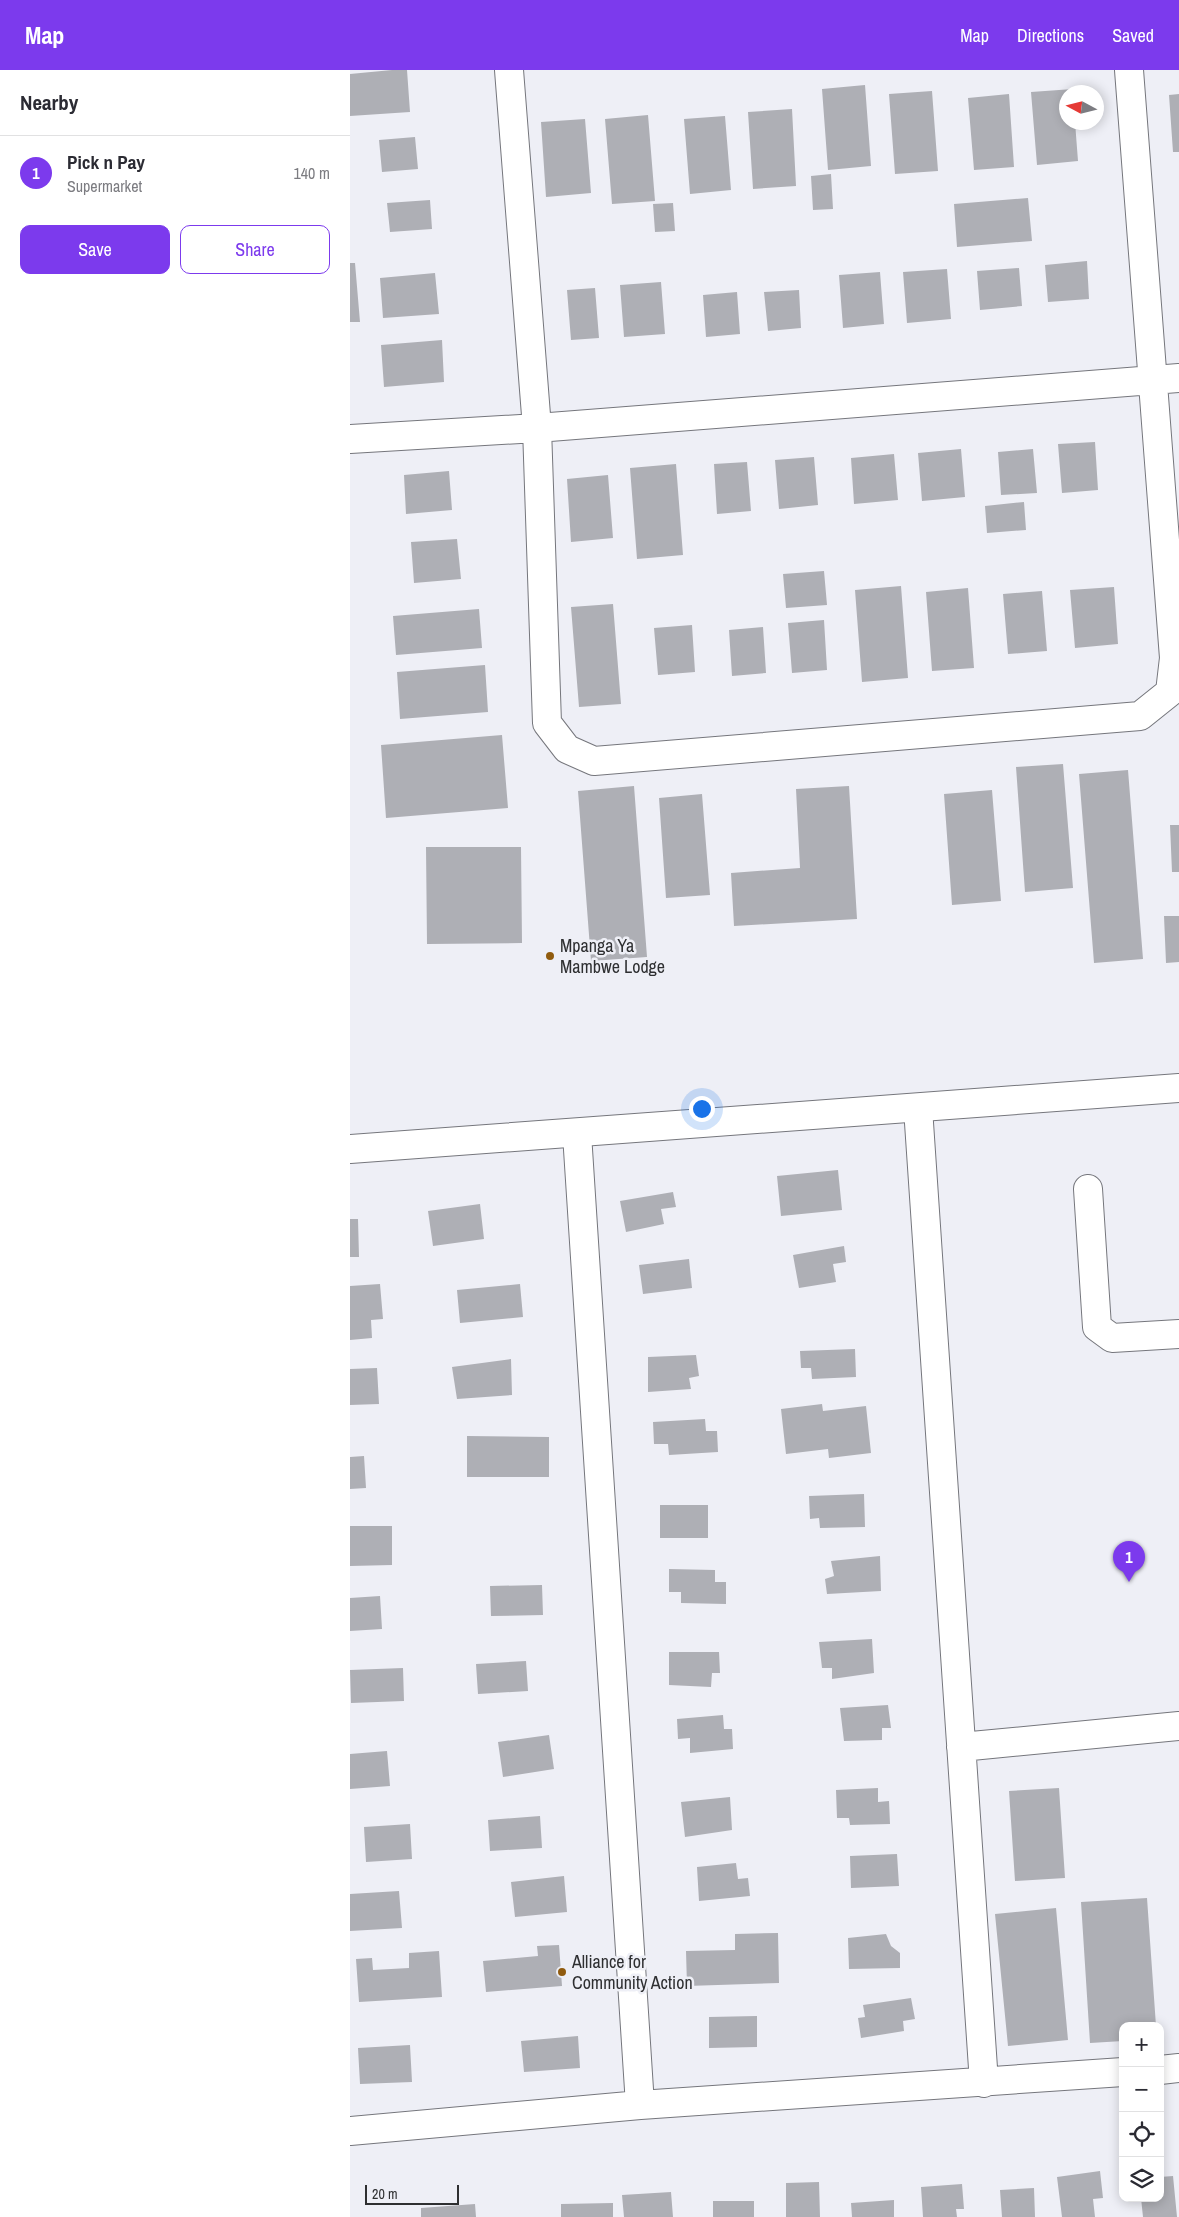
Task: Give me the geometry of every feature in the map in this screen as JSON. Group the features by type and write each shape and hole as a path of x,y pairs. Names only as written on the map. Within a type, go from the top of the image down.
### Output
{"street":[{"path":"516,70 537,428 547,722 567,749 594,761 1140,716 1170,692 1174,658 1166,379 1129,70"},
{"path":"350,440 537,428 1166,379"},
{"path":"350,1149 577,1134 1179,1088"},
{"path":"918,1108 984,2083"},
{"path":"577,1134 640,2105"},
{"path":"1088,1189 1096,1328 1112,1338 1179,1334"},
{"path":"961,1747 1179,1726"},
{"path":"1164,2070 1179,2068"},
{"path":"350,2131 640,2105 1119,2072"}],"building":[{"path":"407,70 410,112 350,116 350,74"},
{"path":"865,85 871,166 828,170 822,89"},
{"path":"1059,90 1059,130 1076,130 1078,161 1037,165 1031,92"},
{"path":"932,91 938,171 895,174 889,94"},
{"path":"1009,94 1014,167 974,170 968,98"},
{"path":"1179,94 1179,152 1173,152 1169,95"},
{"path":"792,109 796,186 753,189 748,112"},
{"path":"648,115 655,201 612,204 605,119"},
{"path":"725,116 731,190 690,194 684,119"},
{"path":"585,119 591,193 546,197 541,122"},
{"path":"415,137 418,169 382,172 379,140"},
{"path":"831,174 833,209 813,210 811,176"},
{"path":"1028,198 1032,241 957,247 954,204"},
{"path":"430,200 432,229 390,232 387,203"},
{"path":"673,203 675,231 655,232 653,204"},
{"path":"1087,261 1089,299 1048,302 1045,265"},
{"path":"350,263 355,263 360,322 350,322"},
{"path":"1019,268 1022,306 980,310 977,271"},
{"path":"947,269 951,319 907,323 903,272"},
{"path":"880,272 884,324 843,328 839,275"},
{"path":"435,273 439,314 383,318 380,278"},
{"path":"661,282 665,334 624,337 620,285"},
{"path":"595,288 599,338 571,340 567,290"},
{"path":"799,290 801,328 768,331 764,292"},
{"path":"737,292 740,334 706,337 703,295"},
{"path":"442,340 444,382 384,387 381,345"},
{"path":"1095,442 1098,490 1062,493 1058,444"},
{"path":"961,449 965,497 922,501 918,453"},
{"path":"1033,449 1037,493 1001,495 998,452"},
{"path":"894,454 898,500 854,504 851,458"},
{"path":"814,457 818,505 779,509 775,460"},
{"path":"747,462 751,511 717,514 714,464"},
{"path":"676,464 683,555 637,559 630,468"},
{"path":"449,471 452,510 406,514 404,475"},
{"path":"608,475 613,538 571,542 567,479"},
{"path":"1024,502 1026,530 987,533 985,506"},
{"path":"457,539 461,579 414,583 411,542"},
{"path":"824,571 827,605 786,608 783,574"},
{"path":"901,586 908,678 862,682 855,590"},
{"path":"1114,587 1118,644 1075,648 1070,590"},
{"path":"968,588 974,668 932,671 926,592"},
{"path":"1042,591 1047,651 1008,654 1003,594"},
{"path":"613,604 621,704 579,707 571,607"},
{"path":"479,609 482,648 396,655 393,616"},
{"path":"824,620 827,670 792,673 788,623"},
{"path":"692,625 695,672 658,675 654,628"},
{"path":"763,627 766,673 732,676 729,630"},
{"path":"485,665 488,712 400,719 397,672"},
{"path":"502,735 508,808 386,818 381,745"},
{"path":"1063,764 1073,888 1025,892 1016,767"},
{"path":"1128,770 1143,959 1094,963 1079,774"},
{"path":"634,786 647,957 591,961 578,791"},
{"path":"849,786 857,919 734,926 731,873 800,868 796,789"},
{"path":"992,790 1001,901 952,905 944,794"},
{"path":"702,794 710,895 666,898 659,798"},
{"path":"1170,825 1179,825 1179,872 1172,872"},
{"path":"426,847 521,847 522,943 427,944"},
{"path":"1164,916 1179,916 1179,962 1166,963"},
{"path":"838,1170 842,1210 781,1216 777,1176"},
{"path":"673,1192 676,1207 661,1209 664,1224 626,1232 620,1201"},
{"path":"480,1204 484,1239 433,1246 428,1211"},
{"path":"350,1219 358,1219 359,1257 350,1257"},
{"path":"844,1246 846,1262 833,1264 836,1282 799,1288 793,1255"},
{"path":"689,1259 692,1288 643,1294 639,1265"},
{"path":"380,1284 383,1319 371,1320 372,1338 350,1340 350,1286"},
{"path":"520,1284 523,1317 460,1323 457,1290"},
{"path":"855,1349 856,1377 812,1379 811,1368 801,1368 800,1351"},
{"path":"696,1355 699,1376 689,1378 691,1389 648,1392 648,1357"},
{"path":"511,1359 512,1395 457,1399 452,1367"},
{"path":"377,1368 379,1404 350,1405 350,1369"},
{"path":"822,1404 823,1411 866,1406 871,1453 829,1458 828,1449 786,1454 781,1409"},
{"path":"705,1419 706,1431 717,1431 718,1452 669,1455 668,1444 654,1444 653,1422"},
{"path":"467,1436 549,1437 549,1477 467,1477"},
{"path":"364,1456 366,1488 350,1489 350,1457"},
{"path":"864,1494 865,1527 820,1528 819,1518 810,1519 809,1496"},
{"path":"660,1505 708,1505 708,1538 660,1538"},
{"path":"350,1526 392,1526 392,1565 350,1566"},
{"path":"880,1556 881,1591 827,1594 825,1579 834,1576 831,1561"},
{"path":"669,1569 715,1570 715,1582 726,1582 726,1604 681,1603 681,1592 669,1592"},
{"path":"542,1585 543,1615 491,1616 490,1586"},
{"path":"380,1596 382,1629 350,1631 350,1598"},
{"path":"872,1639 874,1673 832,1679 832,1668 822,1668 819,1642"},
{"path":"669,1652 719,1652 720,1673 712,1673 711,1687 669,1685"},
{"path":"526,1661 528,1691 478,1694 476,1664"},
{"path":"403,1668 404,1701 351,1703 350,1670"},
{"path":"888,1705 891,1728 882,1728 882,1740 844,1741 840,1708"},
{"path":"723,1715 724,1729 732,1729 733,1749 690,1753 690,1738 678,1739 677,1719"},
{"path":"549,1735 554,1769 503,1777 498,1742"},
{"path":"387,1751 390,1786 350,1789 350,1754"},
{"path":"878,1788 878,1802 889,1801 890,1824 850,1825 849,1818 837,1818 836,1790"},
{"path":"1059,1788 1065,1878 1015,1881 1009,1791"},
{"path":"730,1797 732,1830 685,1837 681,1802"},
{"path":"540,1816 542,1848 490,1851 488,1820"},
{"path":"410,1824 412,1859 366,1862 364,1827"},
{"path":"897,1854 899,1886 851,1888 850,1856"},
{"path":"736,1863 738,1879 748,1878 750,1896 699,1901 697,1867"},
{"path":"564,1876 567,1912 515,1917 511,1882"},
{"path":"399,1891 402,1928 350,1931 350,1894"},
{"path":"1147,1898 1156,2022 1119,2022 1119,2041 1090,2043 1081,1902"},
{"path":"1056,1908 1068,2040 1008,2046 995,1914"},
{"path":"778,1933 779,1983 687,1986 686,1951 735,1950 735,1934"},
{"path":"886,1934 891,1946 900,1953 900,1968 849,1969 848,1938"},
{"path":"559,1945 562,1986 486,1992 483,1961 538,1956 537,1946"},
{"path":"439,1951 442,1997 359,2002 356,1959 372,1958 373,1970 409,1968 409,1953"},
{"path":"911,1998 915,2019 903,2021 904,2031 861,2038 858,2018 865,2017 863,2005"},
{"path":"757,2016 757,2047 709,2048 709,2017"},
{"path":"578,2036 580,2068 524,2072 521,2041"},
{"path":"410,2045 412,2082 360,2084 358,2048"},
{"path":"1100,2171 1103,2198 1093,2199 1095,2217 1062,2217 1057,2177"},
{"path":"1173,2176 1177,2217 1143,2217 1141,2202 1164,2202 1164,2177"},
{"path":"819,2182 820,2217 786,2217 786,2183"},
{"path":"962,2184 964,2209 956,2209 957,2217 923,2217 921,2187"},
{"path":"1034,2188 1035,2217 1002,2217 1000,2190"},
{"path":"671,2192 673,2217 624,2217 622,2195"},
{"path":"894,2200 894,2217 852,2217 851,2203"},
{"path":"713,2201 754,2201 754,2217 713,2217"},
{"path":"613,2203 613,2217 561,2217 561,2204"},
{"path":"475,2204 476,2217 421,2217 421,2208"}],"place":[{"name":"Mpanga Ya Mambwe Lodge","path":"550,956"},
{"name":"Pick n Pay","path":"1129,1582"},
{"name":"Alliance for Community Action","path":"562,1972"}]}
